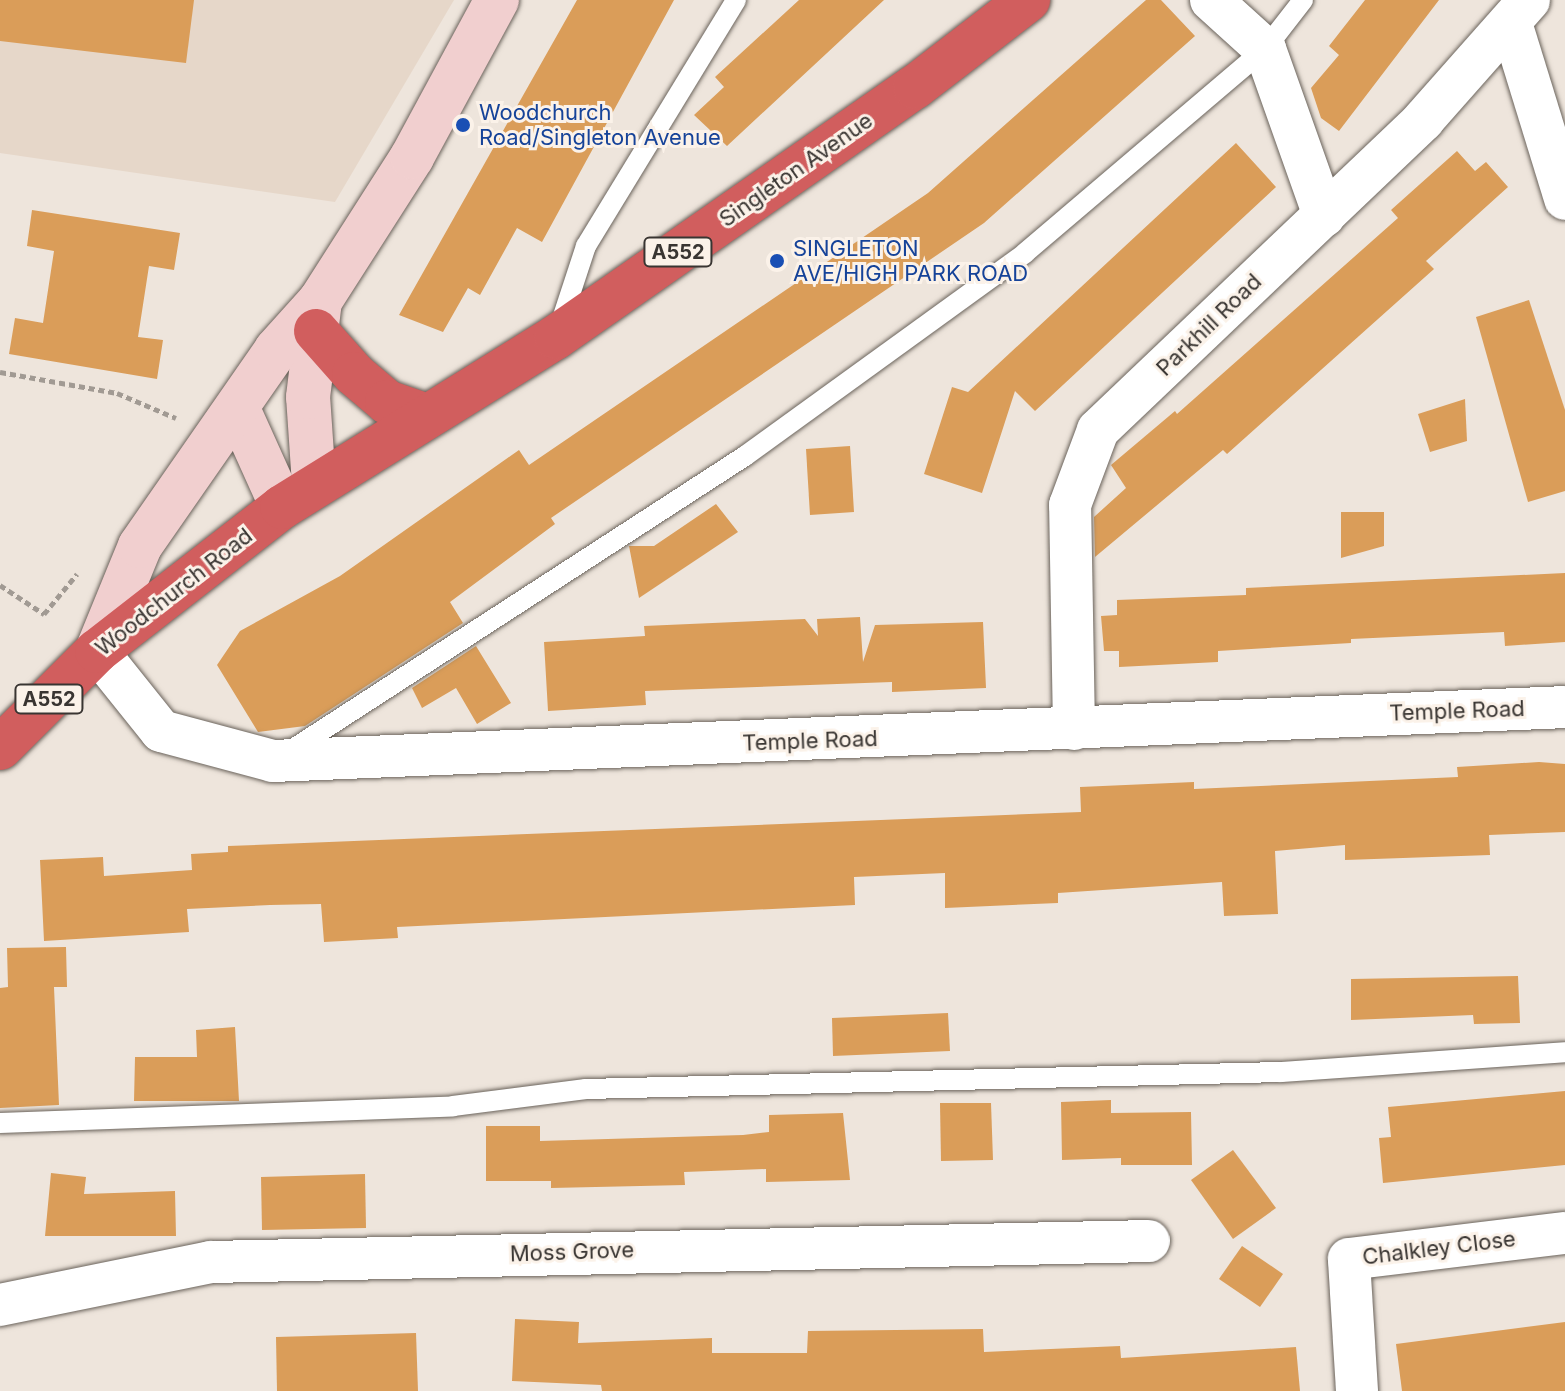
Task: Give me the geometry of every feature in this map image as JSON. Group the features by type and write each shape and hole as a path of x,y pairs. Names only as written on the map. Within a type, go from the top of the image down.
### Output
{"highway":[{"name":"Singleton Avenue","path":"298,496 556,337 915,87 1028,0"},
{"path":"318,316 354,374 387,402 427,416"},
{"name":"Woodchurch Road","path":"0,748 97,651 298,496"}],"street":[{"path":"97,651 140,546 238,409 276,350 318,316 412,157 497,0"},
{"path":"1211,0 1265,49 1324,216"},
{"path":"1520,12 1565,199"},
{"name":"Parkhill Road","path":"1074,729 1070,505 1098,430 1423,120 1520,12"},
{"path":"298,496 318,316"},
{"path":"238,409 298,496"},
{"name":"Temple Road","path":"97,651 161,731 273,761 1565,707"},
{"name":"Chalkley Close","path":"1357,1391 1349,1259 1565,1233"},
{"name":"Moss Grove","path":"0,1305 211,1262 1149,1241"}],"lane":[{"path":"556,337 586,246 736,0"},
{"path":"273,761 745,456 1025,253 1265,49 1303,0"},
{"path":"0,1123 453,1106 586,1089 1281,1072 1565,1052"}],"path":[{"path":"0,372 117,393 191,424"}],"shaded area":[{"path":"0,0 454,0 335,202 0,153"}],"building":[{"path":"0,0 194,0 186,63 0,41"},
{"path":"577,0 674,0 542,242 517,228 480,295 468,288 443,332 399,315"},
{"path":"799,0 884,0 727,146 694,115 724,87 715,77"},
{"path":"1146,0 1161,0 1195,36 984,223 551,518 555,524 450,602 463,623 305,726 258,732 217,665 240,631 340,576 519,450 529,465 928,193"},
{"path":"1365,0 1439,0 1339,131 1321,118 1311,88 1339,55 1329,46"},
{"path":"1236,143 1276,187 1035,411 1015,391 982,493 924,474 952,387 968,392"},
{"path":"1457,151 1475,171 1486,162 1508,187 1426,261 1434,269 1227,454 1223,450 1095,557 1094,517 1126,488 1111,465 1175,411 1177,414 1398,218 1391,210"},
{"path":"32,210 180,233 174,270 149,266 138,337 163,340 157,379 9,354 15,318 43,323 54,251 27,246"},
{"path":"1529,300 1565,410 1565,491 1528,502 1476,317"},
{"path":"1465,399 1467,441 1430,452 1418,414"},
{"path":"850,446 854,512 810,515 806,449"},
{"path":"716,504 738,532 639,598 629,546 654,546"},
{"path":"1341,512 1384,512 1384,546 1341,558"},
{"path":"1565,573 1565,642 1505,646 1504,632 1351,639 1351,643 1218,651 1218,662 1119,667 1119,651 1104,651 1101,616 1117,615 1117,600 1246,595 1246,588"},
{"path":"860,617 863,662 875,625 983,622 986,688 892,692 892,682 645,691 646,705 548,711 544,642 645,636 644,626 805,619 818,636 817,619"},
{"path":"476,646 511,703 477,724 456,688 422,708 412,688"},
{"path":"1539,762 1565,764 1565,832 1489,835 1490,855 1345,860 1345,845 1275,851 1278,914 1224,916 1222,882 1058,893 1058,903 945,908 945,873 854,877 855,905 397,927 398,938 324,942 321,904 270,905 187,909 189,932 44,941 40,860 103,857 104,876 192,870 191,854 228,852 228,846 1081,812 1080,787 1194,782 1194,789 1458,777 1457,767"},
{"path":"66,947 67,987 54,987 59,1105 0,1108 0,988 8,987 7,948"},
{"path":"1518,976 1520,1023 1474,1024 1473,1015 1351,1020 1351,979"},
{"path":"948,1013 950,1051 833,1056 832,1018"},
{"path":"235,1027 239,1101 134,1101 135,1057 197,1057 196,1030"},
{"path":"1565,1091 1565,1165 1383,1183 1379,1138 1391,1137 1388,1107"},
{"path":"1111,1100 1111,1113 1191,1112 1192,1165 1121,1165 1121,1158 1062,1160 1061,1102"},
{"path":"940,1103 991,1103 993,1160 941,1161"},
{"path":"843,1113 850,1180 766,1182 766,1169 684,1172 685,1185 551,1188 551,1181 486,1181 486,1126 540,1126 540,1141 743,1135 769,1132 769,1115"},
{"path":"1233,1150 1276,1208 1233,1239 1191,1180"},
{"path":"51,1173 86,1177 84,1194 175,1191 176,1236 45,1236"},
{"path":"365,1174 366,1228 262,1230 261,1177"},
{"path":"1242,1246 1283,1274 1260,1307 1219,1279"},
{"path":"515,1319 579,1322 578,1343 712,1338 712,1353 807,1353 808,1331 983,1329 984,1352 1120,1346 1121,1358 1296,1347 1300,1391 602,1391 601,1385 512,1381"},
{"path":"1565,1322 1565,1391 1402,1391 1396,1344"},
{"path":"416,1333 418,1391 277,1391 276,1337"}],"place":[{"name":"Woodchurch Road/Singleton Avenue","path":"463,125"},
{"name":"SINGLETON AVE/HIGH PARK ROAD","path":"777,261"}]}
